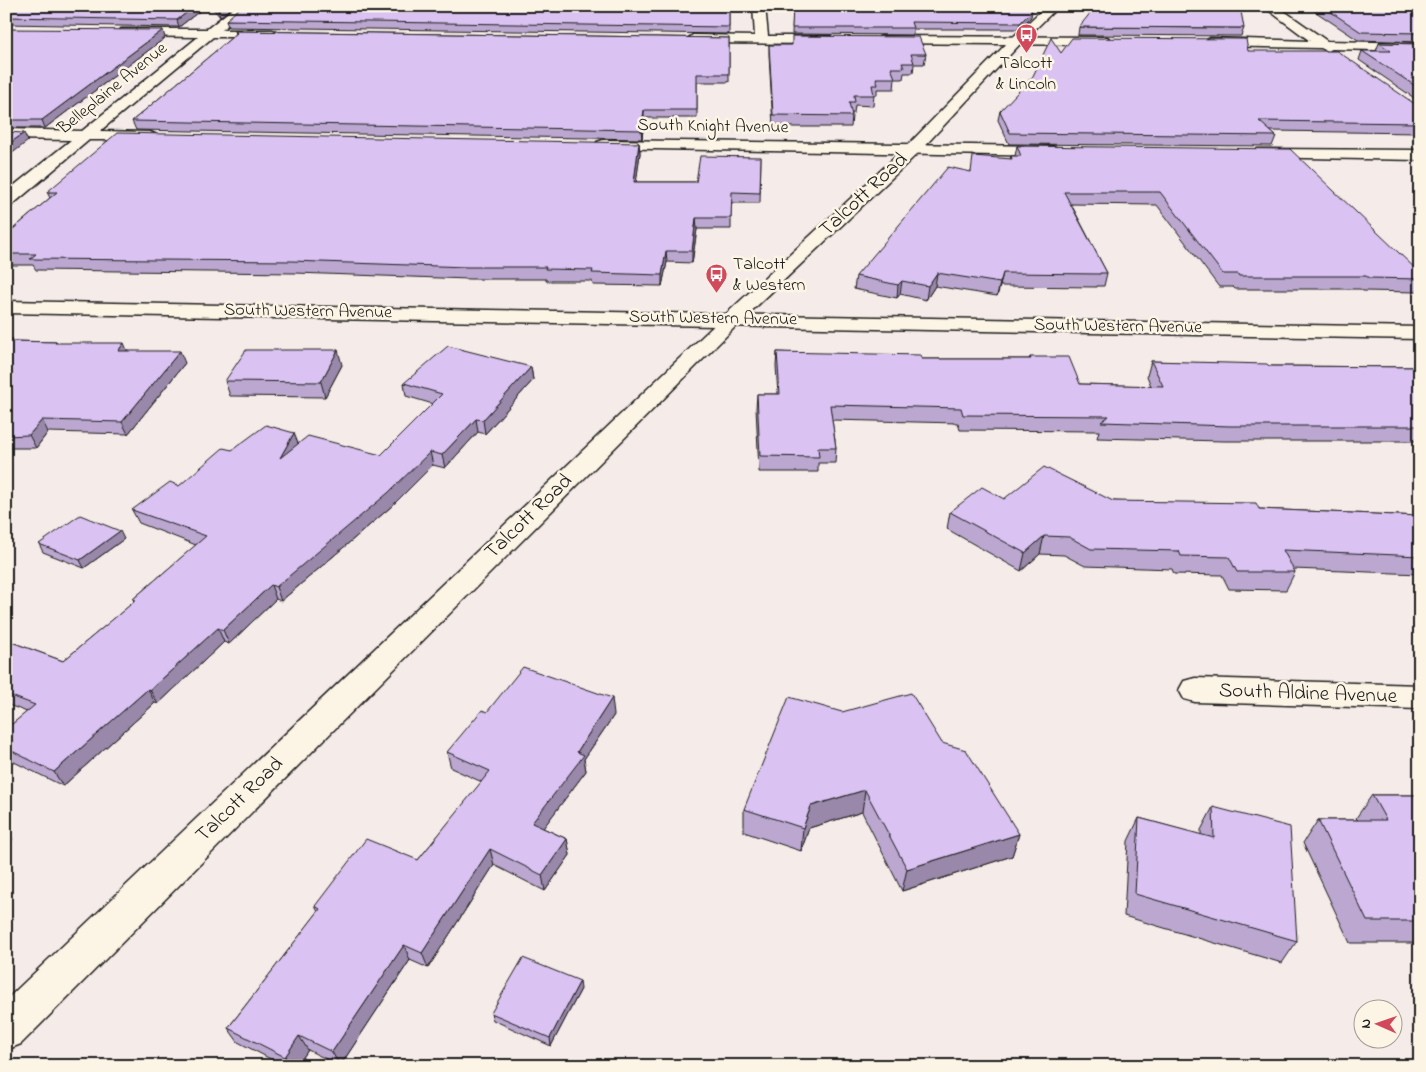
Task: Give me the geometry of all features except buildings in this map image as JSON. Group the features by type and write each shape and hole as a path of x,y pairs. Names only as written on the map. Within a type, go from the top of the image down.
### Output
{"street":[{"name":"Belleplaine Avenue","path":"6,201 243,6"},
{"path":"759,6 762,40"},
{"name":"Talcott Road","path":"6,1029 732,319 912,150 1016,41 1053,6"},
{"path":"1269,6 1341,57"},
{"path":"113,32 289,34"},
{"path":"683,39 847,40"},
{"path":"867,40 1115,42"},
{"path":"1194,42 1420,47"},
{"path":"6,134 165,137"},
{"name":"South Knight Avenue","path":"585,145 1072,152"},
{"path":"1241,153 1420,155"},
{"name":"South Western Avenue","path":"6,307 1420,333"},
{"name":"South Aldine Avenue","path":"1195,690 1420,697"}],"place":[{"name":"Talcott & Lincoln","path":"1026,53"},
{"name":"Talcott & Western","path":"717,294"}]}
